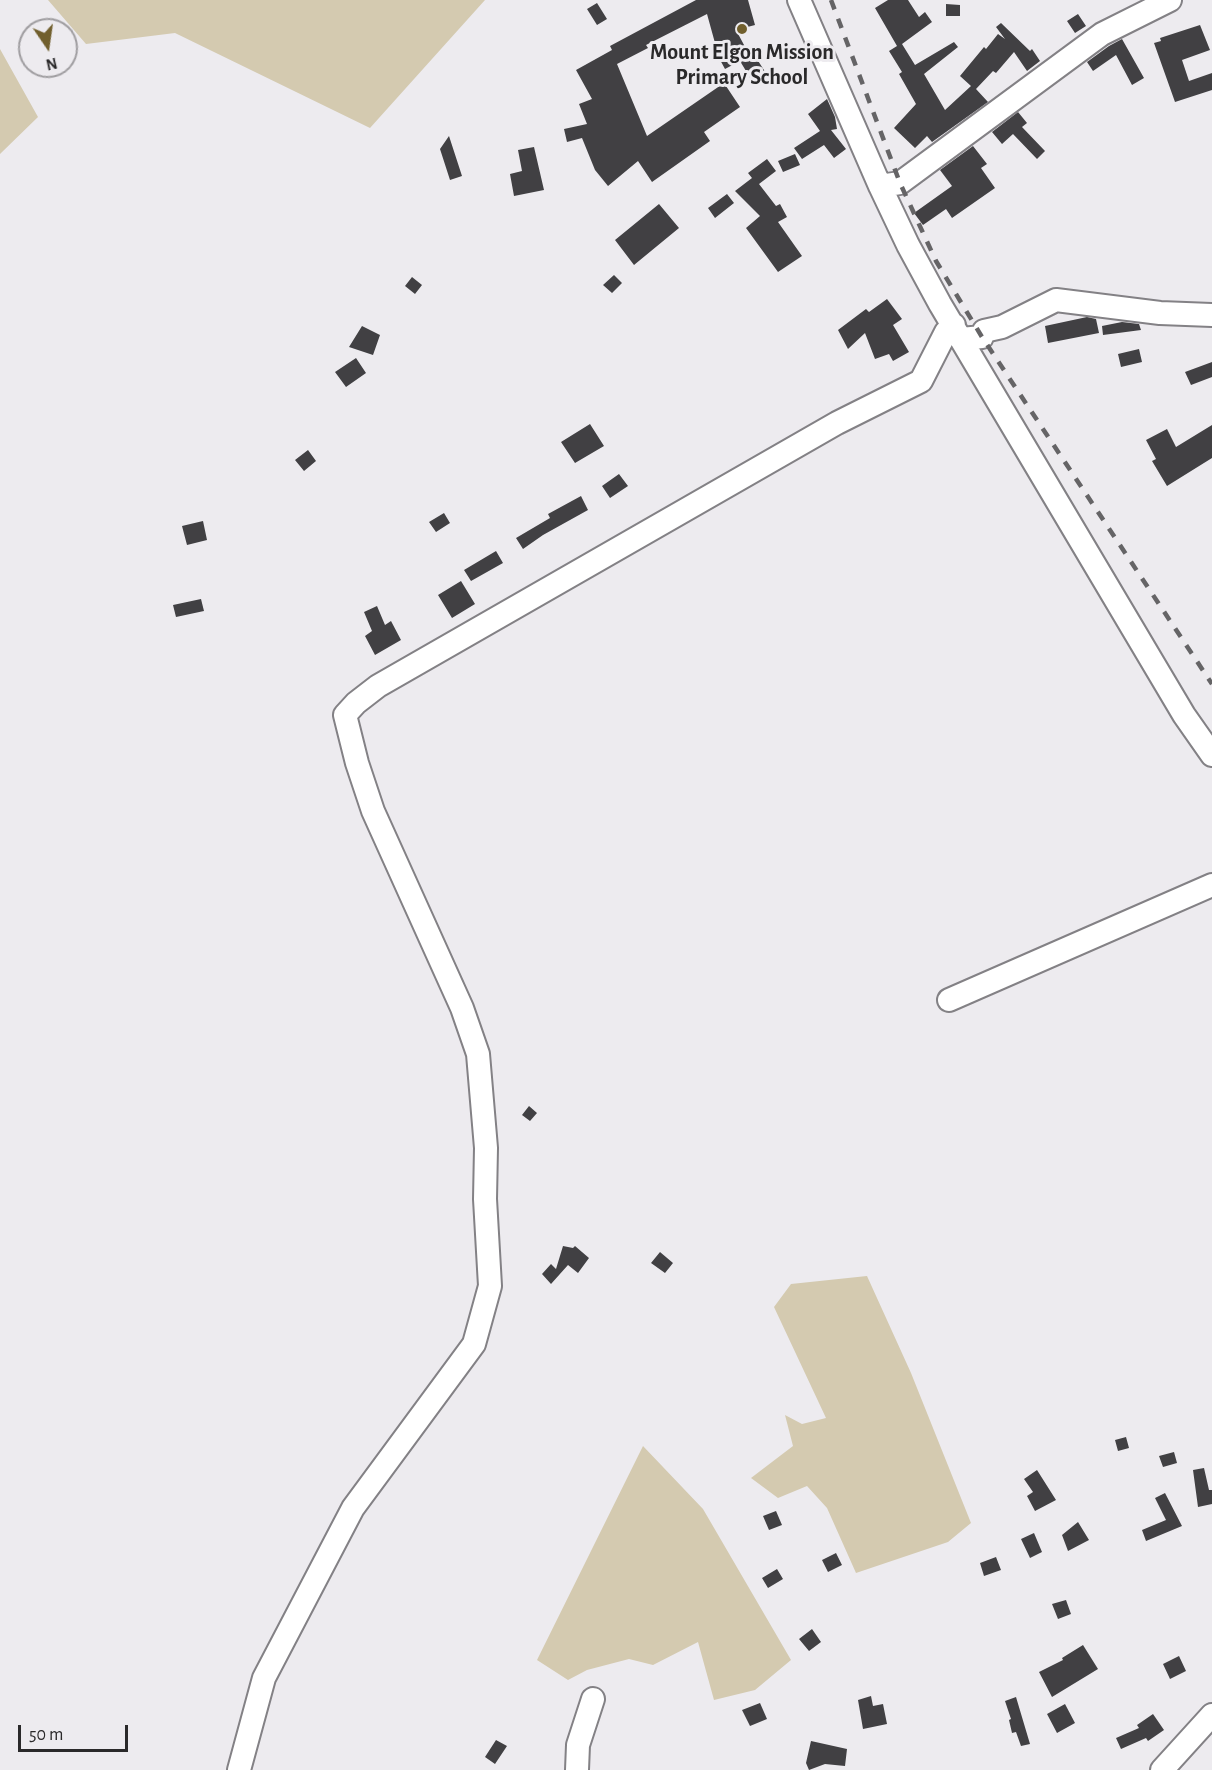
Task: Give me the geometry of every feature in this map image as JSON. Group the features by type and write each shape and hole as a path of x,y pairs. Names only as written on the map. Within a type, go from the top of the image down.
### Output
{"street":[{"path":"799,0 880,186 940,304 1184,715 1212,755"},
{"path":"880,186 900,183 1102,34 1170,0"},
{"path":"239,1770 264,1678 353,1508 474,1344 490,1286 485,1199 485,1125 478,1054 462,1008 374,811 357,764 345,715 378,686 837,423 921,381 946,332 982,337 984,332 1002,327 1056,300 1160,314 1212,315"},
{"path":"949,1000 1212,885"},
{"path":"577,1770 578,1745 593,1699"},
{"path":"1162,1770 1212,1715"}],"shaded area":[{"path":"48,0 485,0 370,128 175,33 86,44 78,35 78,18 64,18"},
{"path":"0,49 38,117 0,154"},
{"path":"867,1276 911,1373 971,1523 948,1542 856,1573 827,1508 807,1486 778,1498 751,1478 793,1446 785,1415 802,1424 826,1418 774,1307 791,1284"},
{"path":"643,1446 703,1509 791,1660 755,1690 714,1700 698,1642 653,1665 629,1659 587,1670 568,1680 537,1660"}],"building":[{"path":"696,0 748,0 755,25 736,30 751,58 755,56 769,78 755,86 740,61 725,69 712,45 715,43 707,14 646,45 648,48 617,64 647,136 724,83 740,107 704,132 710,141 652,182 638,161 608,186 595,170 582,138 567,142 564,129 587,124 579,104 592,99 576,70 612,50 610,46"},
{"path":"888,0 908,0 919,17 925,12 932,22 902,44 915,65 954,42 958,47 924,74 945,110 971,86 960,76 984,47 986,49 998,34 1005,39 996,27 1001,23 1030,51 1032,49 1040,61 1027,71 1014,52 996,73 993,71 976,89 988,102 932,142 927,136 915,148 894,128 916,104 899,74 902,72 889,51 897,46 875,8"},
{"path":"597,3 607,19 597,25 587,9"},
{"path":"946,4 960,5 960,16 946,16"},
{"path":"1078,14 1086,26 1075,33 1067,21"},
{"path":"1200,25 1210,50 1182,60 1189,81 1212,73 1212,90 1175,102 1154,43 1161,41 1160,38"},
{"path":"1122,39 1144,78 1132,85 1116,55 1093,71 1087,62"},
{"path":"827,99 835,117 837,129 831,130 846,149 834,158 824,145 802,159 794,148 820,131 808,114"},
{"path":"1018,112 1027,123 1022,127 1045,151 1037,159 1013,134 1002,144 992,132"},
{"path":"449,136 462,176 450,180 440,149"},
{"path":"973,146 987,164 981,168 995,188 952,218 946,209 923,225 914,213 952,186 940,170"},
{"path":"534,147 544,190 514,196 510,174 522,171 518,150"},
{"path":"795,154 800,165 783,172 778,161"},
{"path":"767,159 776,171 759,184 776,206 780,204 787,217 778,222 802,256 778,272 746,228 760,216 735,191 752,178 748,173"},
{"path":"727,194 734,203 715,218 708,208"},
{"path":"659,204 679,228 634,265 615,240"},
{"path":"614,275 622,283 612,293 603,285"},
{"path":"412,277 422,285 415,294 405,286"},
{"path":"887,299 902,319 893,325 909,352 893,361 889,354 875,359 865,333 848,349 838,330 866,309 869,312"},
{"path":"1087,317 1096,319 1099,333 1048,343 1045,326"},
{"path":"1122,322 1139,324 1141,330 1103,335 1102,326"},
{"path":"362,326 380,335 373,355 349,347"},
{"path":"1139,349 1142,362 1121,367 1118,354"},
{"path":"356,358 366,373 346,387 335,372"},
{"path":"1212,362 1212,377 1191,385 1185,372"},
{"path":"590,424 604,446 575,463 561,442"},
{"path":"1212,425 1212,458 1167,486 1152,461 1156,459 1146,440 1167,429 1176,447"},
{"path":"308,450 316,461 304,471 295,460"},
{"path":"619,474 628,486 610,498 602,486"},
{"path":"581,496 588,510 523,549 516,538 550,518 548,514"},
{"path":"444,513 450,523 436,532 429,522"},
{"path":"203,521 207,540 187,545 182,526"},
{"path":"496,551 503,563 471,581 464,570"},
{"path":"461,581 475,604 452,618 438,595"},
{"path":"201,599 204,611 176,617 173,605"},
{"path":"377,606 385,625 391,621 401,640 375,655 365,636 372,631 364,612"},
{"path":"529,1106 537,1113 530,1121 522,1115"},
{"path":"563,1246 573,1248 575,1246 589,1258 578,1273 568,1265 551,1284 542,1274 551,1264 556,1269"},
{"path":"660,1252 673,1263 665,1273 651,1263"},
{"path":"1126,1437 1129,1448 1118,1451 1115,1440"},
{"path":"1174,1452 1177,1463 1163,1467 1159,1456"},
{"path":"1204,1468 1209,1490 1212,1490 1212,1504 1198,1507 1193,1470"},
{"path":"1037,1470 1056,1500 1035,1511 1027,1496 1033,1492 1024,1479"},
{"path":"1165,1493 1182,1526 1146,1541 1142,1530 1166,1520 1155,1498"},
{"path":"776,1511 782,1525 769,1530 763,1516"},
{"path":"1078,1522 1089,1540 1068,1551 1062,1535"},
{"path":"1034,1533 1042,1552 1030,1558 1021,1539"},
{"path":"836,1553 842,1565 828,1572 822,1560"},
{"path":"996,1557 1001,1570 984,1576 980,1563"},
{"path":"777,1569 783,1579 768,1588 762,1578"},
{"path":"1066,1600 1071,1614 1058,1619 1052,1604"},
{"path":"812,1629 821,1642 809,1651 799,1639"},
{"path":"1083,1645 1098,1669 1052,1697 1039,1672 1063,1660 1062,1658"},
{"path":"1179,1656 1186,1671 1170,1679 1163,1664"},
{"path":"871,1696 873,1706 883,1704 887,1724 863,1729 858,1700"},
{"path":"1016,1697 1030,1744 1021,1746 1016,1732 1012,1733 1009,1720 1011,1719 1005,1701"},
{"path":"760,1703 767,1719 750,1726 742,1710"},
{"path":"1065,1704 1075,1723 1057,1733 1047,1714"},
{"path":"1153,1714 1164,1730 1148,1741 1146,1738 1121,1749 1116,1738 1139,1728 1137,1725"},
{"path":"496,1740 507,1746 495,1764 485,1757"},
{"path":"811,1741 847,1749 845,1766 825,1764 809,1770 806,1763"}],"railway":[{"path":"831,0 900,183 936,261 982,337 1212,684"}],"place":[{"name":"Mount Elgon Mission Primary School","path":"742,29"}]}
